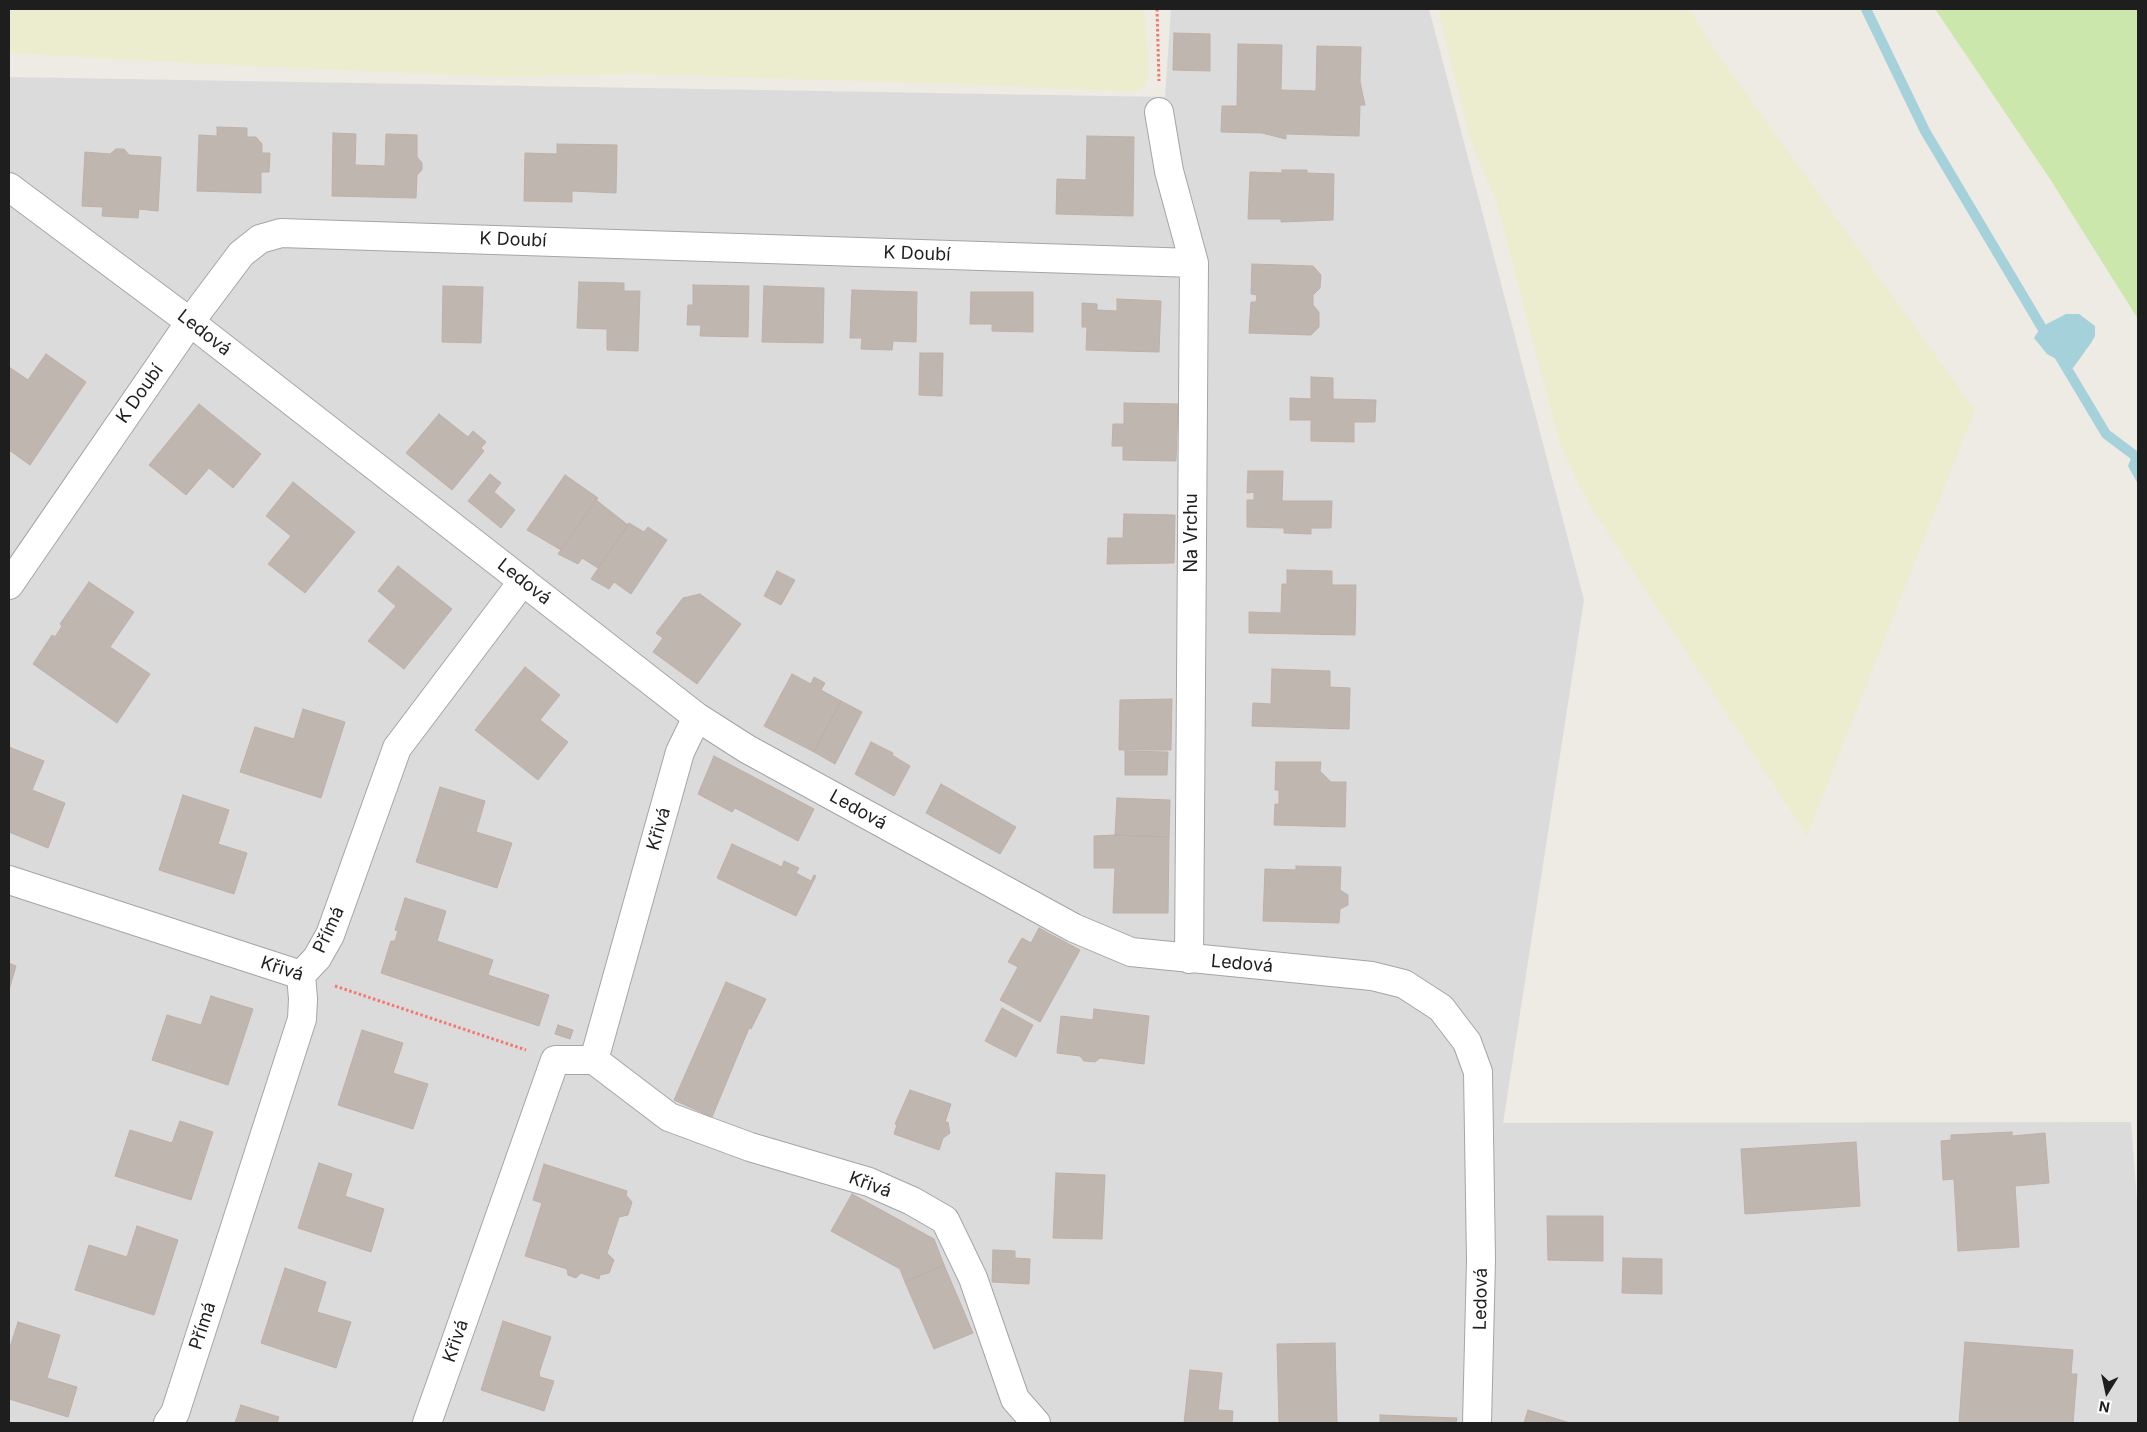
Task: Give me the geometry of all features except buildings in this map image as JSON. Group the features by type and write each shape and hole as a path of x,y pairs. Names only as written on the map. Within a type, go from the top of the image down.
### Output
{"street":[{"name":"Na Vrchu","path":"1159,112 1169,171 1194,262 1189,959"},
{"name":"Ledová","path":"9,187 190,322 697,717 747,749 1074,928 1131,952 1372,976 1404,984 1442,1008 1467,1042 1478,1072 1482,1260 1477,1423"},
{"name":"K Doubí","path":"9,585 190,322 241,254 260,239 281,233 1194,262"},
{"name":"Přímá","path":"168,1423 178,1404 302,1019 301,975 317,958 330,935 397,748 523,581"},
{"name":"Křivá","path":"697,717 680,752 594,1060 669,1117 750,1147 869,1182 912,1201 945,1220 973,1278 1015,1398 1036,1423"},
{"name":"Křivá","path":"9,880 301,975"},
{"name":"Křivá","path":"427,1423 555,1060"},
{"path":"555,1060 594,1060"}],"path":[{"path":"1157,9 1159,112"},
{"name":"Křivá","path":"301,975 555,1060"}],"shaded area":[{"path":"1171,9 1429,9 1584,600 1503,1123 2131,1122 2138,1213 2138,1423 9,1423 9,77 1165,97"}],"green space":[{"path":"9,9 1144,9 1149,68 1146,85 1136,92 636,74 500,77 244,66 9,53"},
{"path":"1438,9 1689,9 1719,56 1975,410 1807,836 1587,501 1560,445 1497,204 1471,141"},
{"path":"1935,9 2138,9 2138,319 2050,179"}],"water":[{"path":"2066,314 2079,314 2095,326 2095,336 2073,368 2047,354 2034,338 2041,327"},
{"path":"2138,454 2138,484 2128,466 2132,456"}],"waterway":[{"path":"1866,9 1925,131 2048,338"},
{"path":"2057,352 2106,434 2138,458"}]}
